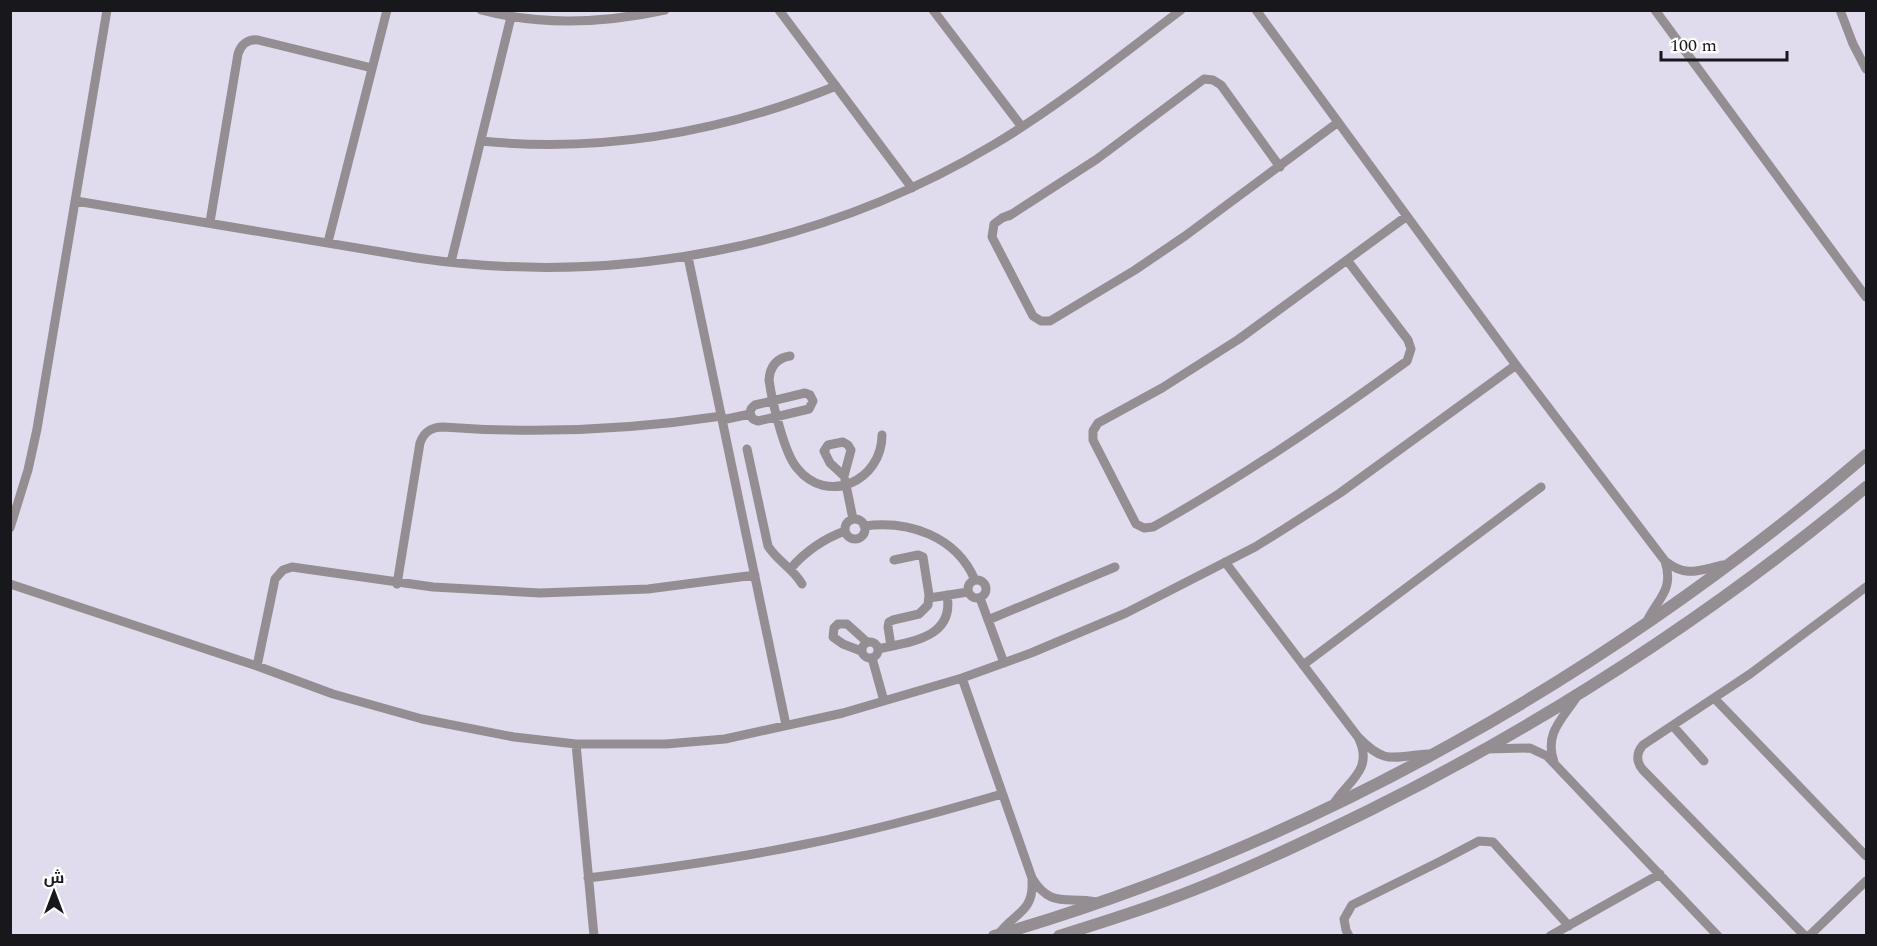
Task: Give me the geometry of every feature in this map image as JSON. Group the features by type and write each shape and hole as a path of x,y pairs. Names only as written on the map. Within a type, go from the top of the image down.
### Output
{"street":[{"path":"10,528 33,450 107,10"},
{"path":"328,242 387,10"},
{"path":"481,10 537,20 579,21 665,10"},
{"path":"779,10 912,188"},
{"path":"933,10 1022,127"},
{"path":"76,201 451,262 508,267 566,268 688,257 777,238 854,212 912,188 1022,127 1181,10"},
{"path":"1256,10 1516,365 1665,561 1673,567 1694,572 1731,564"},
{"path":"1655,10 1866,297"},
{"path":"1840,10 1852,44 1866,69"},
{"path":"451,262 511,17"},
{"path":"210,222 239,50 245,42 254,40 372,68"},
{"path":"1280,166 1217,82 1209,79 1200,81 1089,165 1012,214 998,230 999,251 1026,302 1033,310 1042,316 1063,313 1158,255 1280,166 1337,123"},
{"path":"481,141 564,144 648,138 757,115 836,86"},
{"path":"1347,260 1403,333 1405,352 1395,369 1266,459 1153,527 1144,528 1136,524 1093,440 1093,431 1098,423 1216,354 1407,216"},
{"path":"688,257 786,725"},
{"path":"790,356 778,360 770,371 769,380 788,453 799,471 817,483 832,486 845,480 860,479 871,469 881,450 882,435"},
{"path":"10,584 257,666 333,694 402,715 483,732 576,744 636,745 725,739 843,713 962,678 1126,613 1255,547 1340,492 1516,365"},
{"path":"805,393 813,399 813,403 809,409 758,421 753,419 750,414 755,405 774,400 805,393"},
{"path":"397,584 420,443 424,434 433,428 512,431 582,430 750,414"},
{"path":"747,449 766,541 773,554 791,568 802,584"},
{"path":"996,935 1099,903 1220,857 1331,808 1432,754 1540,692 1646,623 1731,564 1804,508 1866,455"},
{"path":"845,480 854,519"},
{"path":"1303,665 1541,487"},
{"path":"1059,936 1184,893 1343,823 1486,749 1576,697 1716,603 1769,565 1866,487"},
{"path":"845,531 847,523 854,519 859,520 864,526"},
{"path":"864,526 884,524 904,526 933,535 957,551 968,564 975,580"},
{"path":"845,531 851,538 857,538 862,535 864,526"},
{"path":"791,568 812,548 845,531"},
{"path":"891,646 889,622 919,615 926,608 929,598 923,557 918,555 894,560"},
{"path":"1646,623 1665,593 1668,573 1665,561"},
{"path":"1225,562 1369,749 1383,757 1394,758 1432,754"},
{"path":"257,666 275,579 283,570 296,567 397,584 504,592 576,593 660,588 755,575"},
{"path":"988,620 1115,567"},
{"path":"975,580 984,582 986,588 985,594 980,598 974,598 968,592 968,585 975,580"},
{"path":"1866,587 1715,699 1652,740 1646,747 1644,757 1652,778 1807,936 1866,881"},
{"path":"929,598 968,592"},
{"path":"878,650 926,637 936,631 948,612 947,595"},
{"path":"980,598 1004,663"},
{"path":"861,651 862,645 867,642 873,642 878,650 877,655 866,658 861,651 837,641 833,636 834,628 838,624 847,624 867,642"},
{"path":"872,658 884,702"},
{"path":"962,678 1032,878 1041,891 1052,898 1099,903"},
{"path":"1554,762 1550,748 1552,733 1576,697"},
{"path":"1715,699 1866,856"},
{"path":"1673,726 1704,761"},
{"path":"1331,808 1354,780 1362,766 1363,752 1358,737"},
{"path":"576,744 594,936"},
{"path":"1486,749 1530,748 1547,756 1718,936"},
{"path":"588,878 796,847 913,819 1002,794"},
{"path":"1350,936 1344,924 1345,913 1352,905 1479,841 1489,840 1497,845 1569,926"},
{"path":"1184,893 1181,886 1183,881 1212,868 1220,857"},
{"path":"1550,936 1660,874"},
{"path":"996,935 1026,908 1032,896 1032,878"},
{"path":"1115,918 1122,910 1151,897 1152,890 1147,885"}]}
